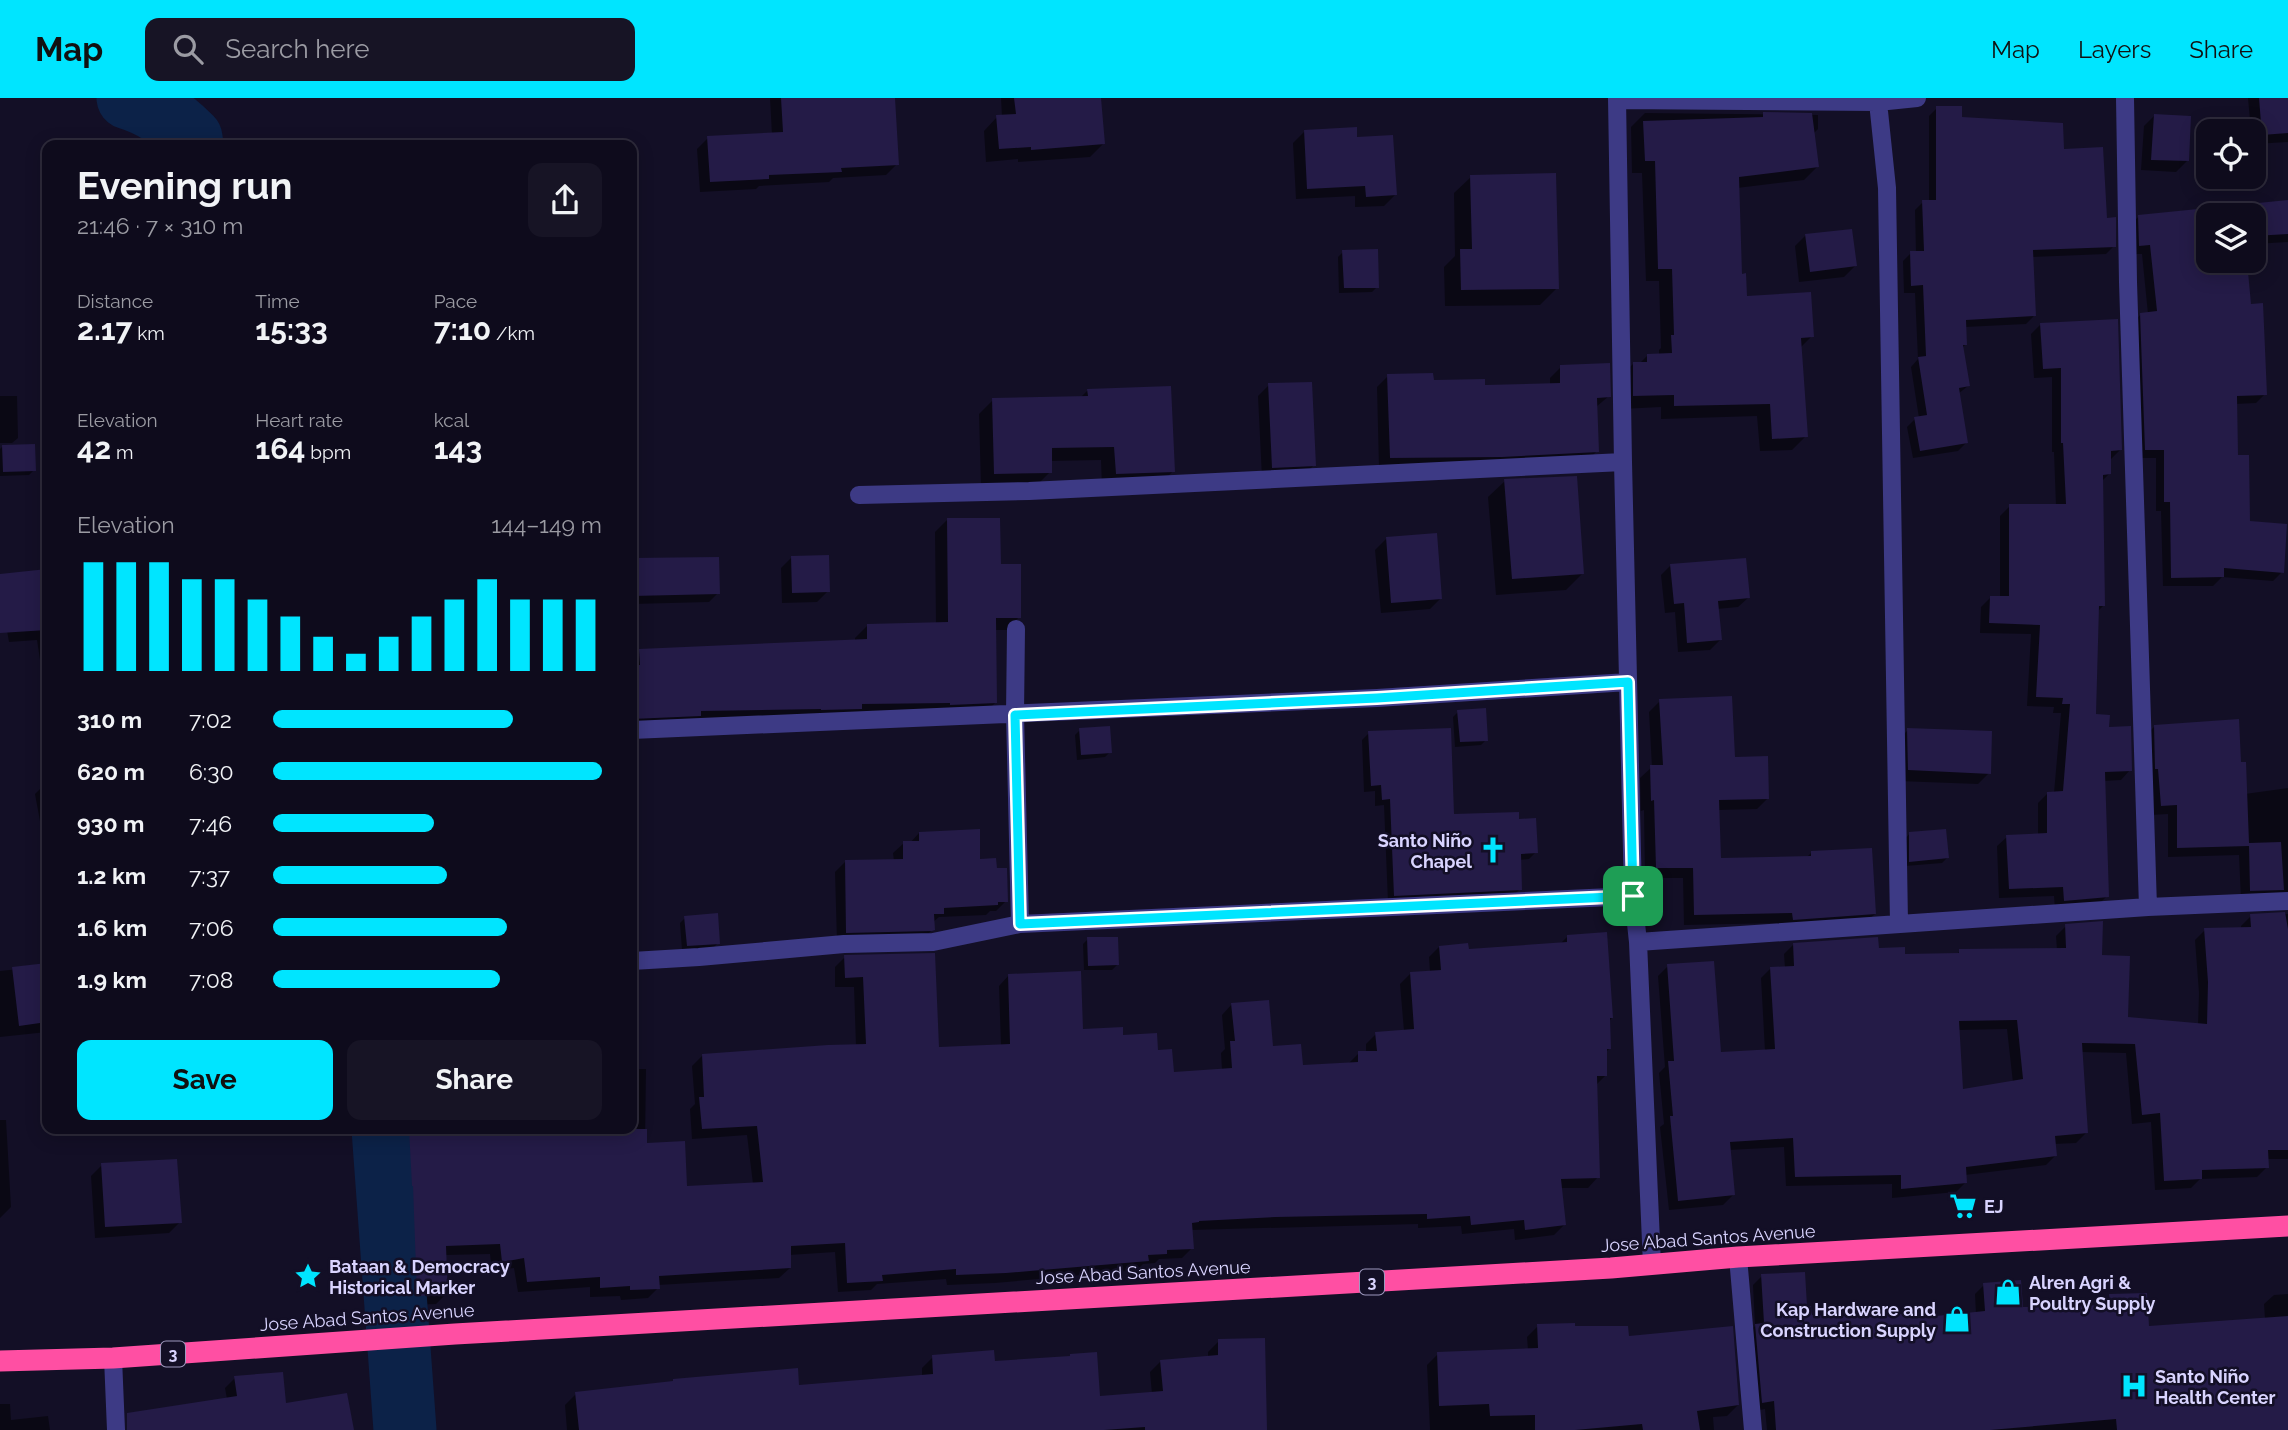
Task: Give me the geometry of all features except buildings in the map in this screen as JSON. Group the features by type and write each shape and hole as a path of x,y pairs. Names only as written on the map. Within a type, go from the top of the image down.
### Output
{"highway":[{"name":"Jose Abad Santos Avenue","path":"0,1361 113,1358 455,1334 2288,1226"}],"street":[{"path":"1652,1265 1638,942 1633,896 1617,99 1878,102 1917,98"},
{"path":"2125,98 2128,282 2148,907"},
{"path":"1878,102 1887,188 1899,923"},
{"path":"859,495 1029,491 1623,462"},
{"path":"1016,629 1015,715 1020,924"},
{"path":"637,730 1377,698 1628,682"},
{"path":"637,961 844,944 933,942 1020,924 1633,896"},
{"path":"1638,942 2148,907 2288,901"},
{"path":"1738,1258 1753,1430"},
{"path":"113,1358 116,1430"}],"waterway":[{"path":"128,98 170,119 191,140"},
{"path":"383,1134 405,1430"}],"place":[{"name":"Santo Niño Chapel","path":"1493,850"},
{"name":"EJ","path":"1963,1206"},
{"name":"Bataan & Democracy Historical Marker","path":"308,1276"},
{"name":"Alren Agri & Poultry Supply","path":"2008,1292"},
{"name":"Kap Hardware and Construction Supply","path":"1957,1319"},
{"name":"Santo Niño Health Center","path":"2134,1386"}],"route":[{"path":"1628,682 1633,896 1020,924 1015,715 1377,698 1628,682"}]}
